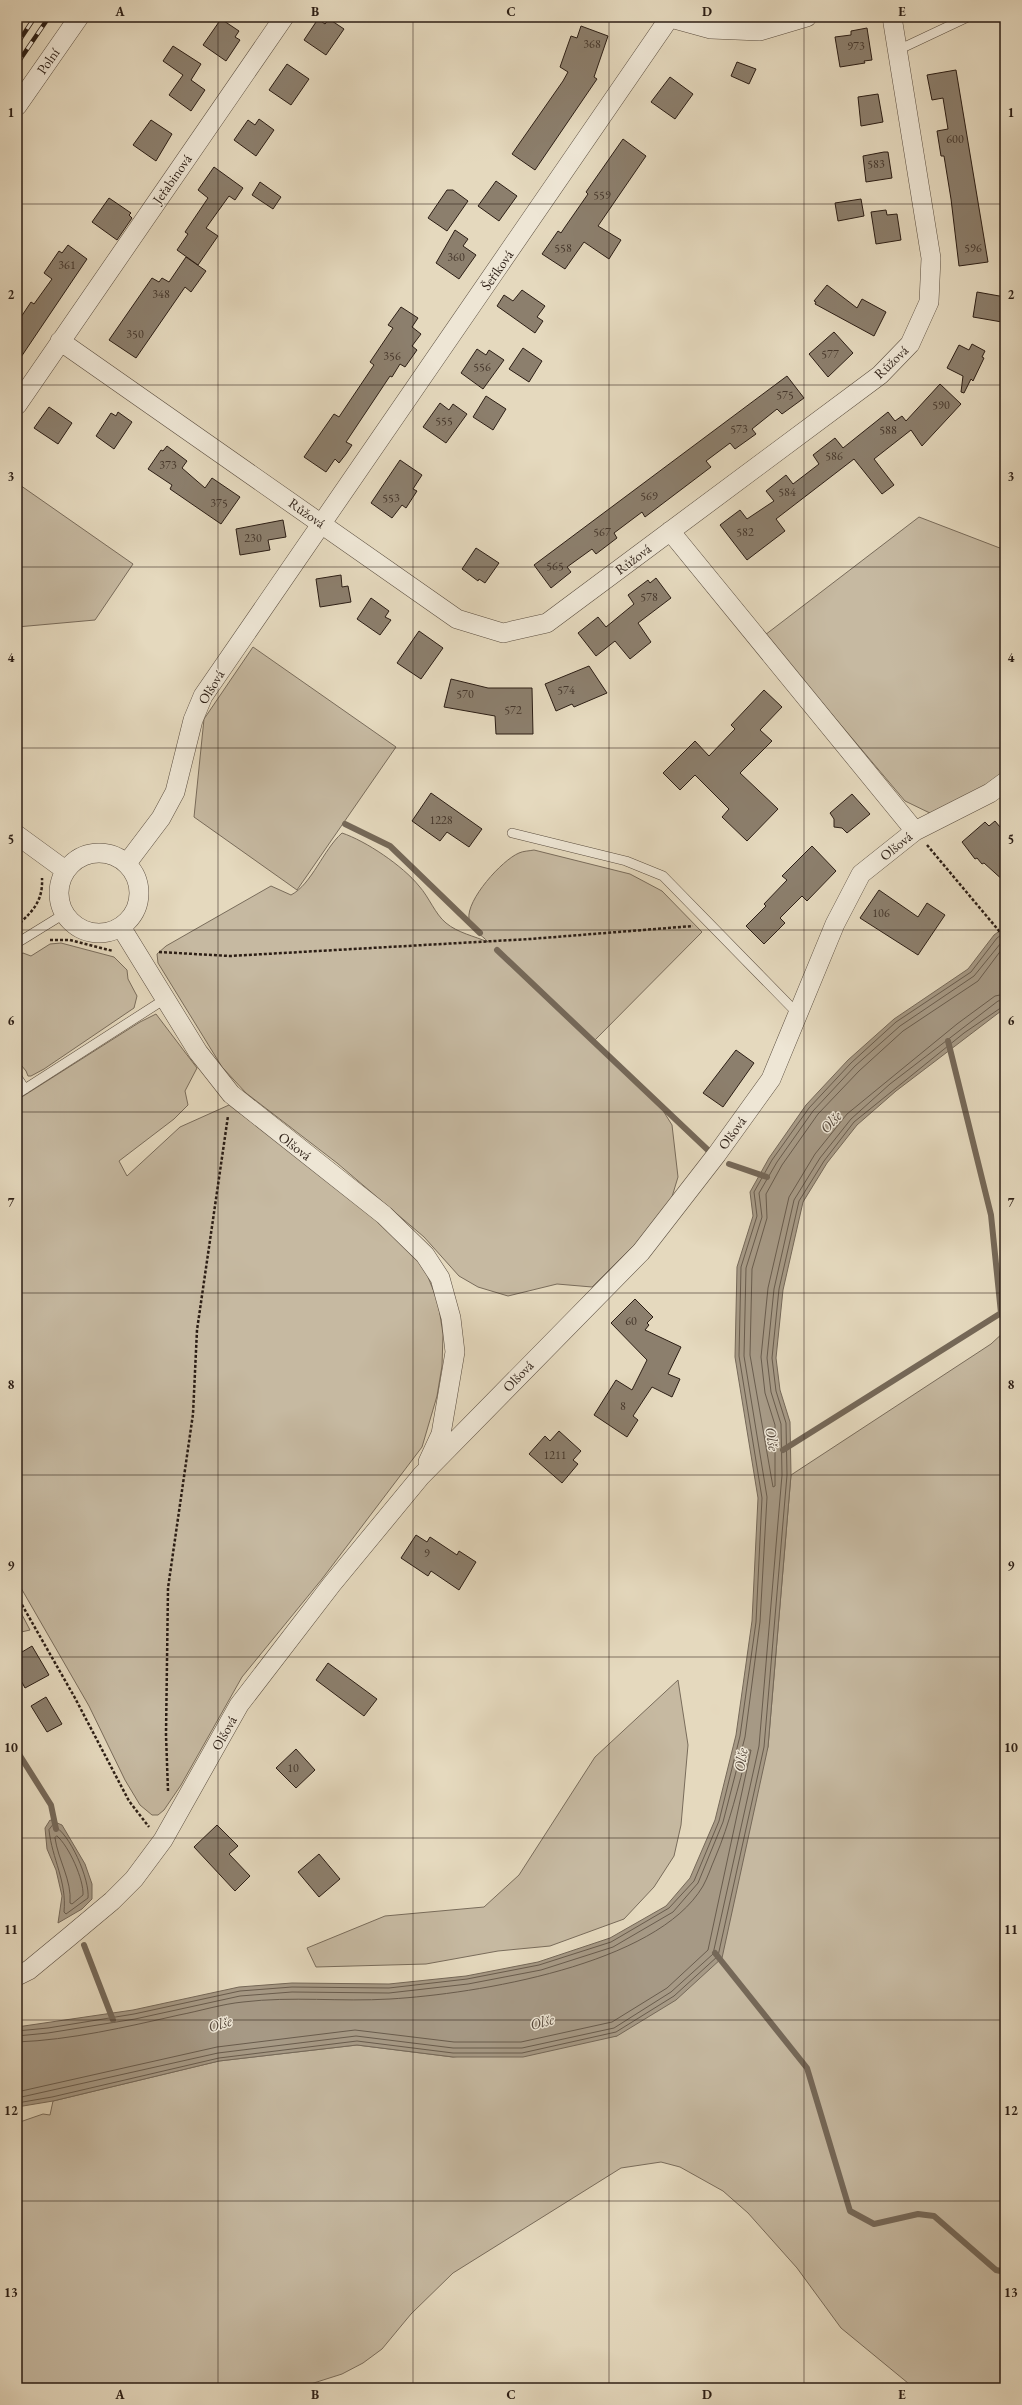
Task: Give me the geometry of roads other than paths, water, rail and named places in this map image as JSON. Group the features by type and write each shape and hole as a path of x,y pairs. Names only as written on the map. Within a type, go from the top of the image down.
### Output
{"street":[{"name":"Polní","path":"17,106 79,17"},
{"name":"Jeřabinová","path":"17,404 284,17"},
{"path":"670,18 711,29 760,31 807,17"},
{"name":"Růžová","path":"60,341 457,619 503,633 547,623 880,375 910,344 929,302 931,258 892,17"},
{"name":"Šeříková","path":"322,524 670,18"},
{"name":"Olšová","path":"127,863 161,818 176,792 193,720 203,696 322,524"},
{"path":"670,531 915,831"},
{"name":"Olšová","path":"17,1976 29,1970 112,1901 134,1879 167,1832 239,1705 332,1584 421,1476 642,1252 771,1079 835,924 861,874 915,831 990,794 1005,782"},
{"path":"17,835 65,870"},
{"path":"94,852 112,854 127,863 136,875 139,889 138,904 132,917 121,927 109,932 96,933 84,930 73,924 64,914 59,900 59,884 65,870 78,858 94,852"},
{"name":"Olšová","path":"121,927 137,956 198,1052 231,1094 384,1215 425,1256 440,1278 451,1318 454,1352 441,1434 421,1476"}],"lane":[{"path":"898,50 968,17"},
{"path":"512,833 626,861 662,876 712,925 798,1014"},
{"path":"17,942 64,914"},
{"path":"17,1077 21,1092 165,999"}],"water":[{"name":"Olše","path":"1005,927 1005,1008 896,1091 857,1125 827,1163 803,1202 783,1290 776,1358 780,1390 790,1422 791,1475 768,1747 722,1958 676,2000 617,2036 523,2057 453,2057 357,2045 219,2061 53,2101 17,2107 17,2027 133,2010 239,1987 292,1983 389,1984 466,1976 538,1962 610,1938 666,1906 690,1878 715,1820 736,1735 752,1621 758,1498 735,1357 737,1267 753,1216 750,1192 769,1158 806,1105 848,1060 894,1019 968,969 994,935"},
{"path":"50,1820 62,1825 85,1864 92,1884 92,1899 82,1909 58,1923 62,1896 56,1870 47,1849 45,1828"}],"waterway":[{"path":"345,824 390,846 480,933"},
{"path":"497,950 710,1152"},
{"name":"Olše","path":"783,1450 1001,1313 991,1215 948,1041"},
{"path":"729,1164 767,1177"},
{"path":"1001,1313 1005,1320"},
{"path":"17,1751 51,1805 56,1829"},
{"path":"84,1945 113,2020"},
{"path":"715,1953 807,2068 850,2211 874,2224 918,2214 934,2216 996,2270 1005,2272"}],"railway":[{"path":"17,44 35,17"},
{"path":"17,64 49,17"}]}
